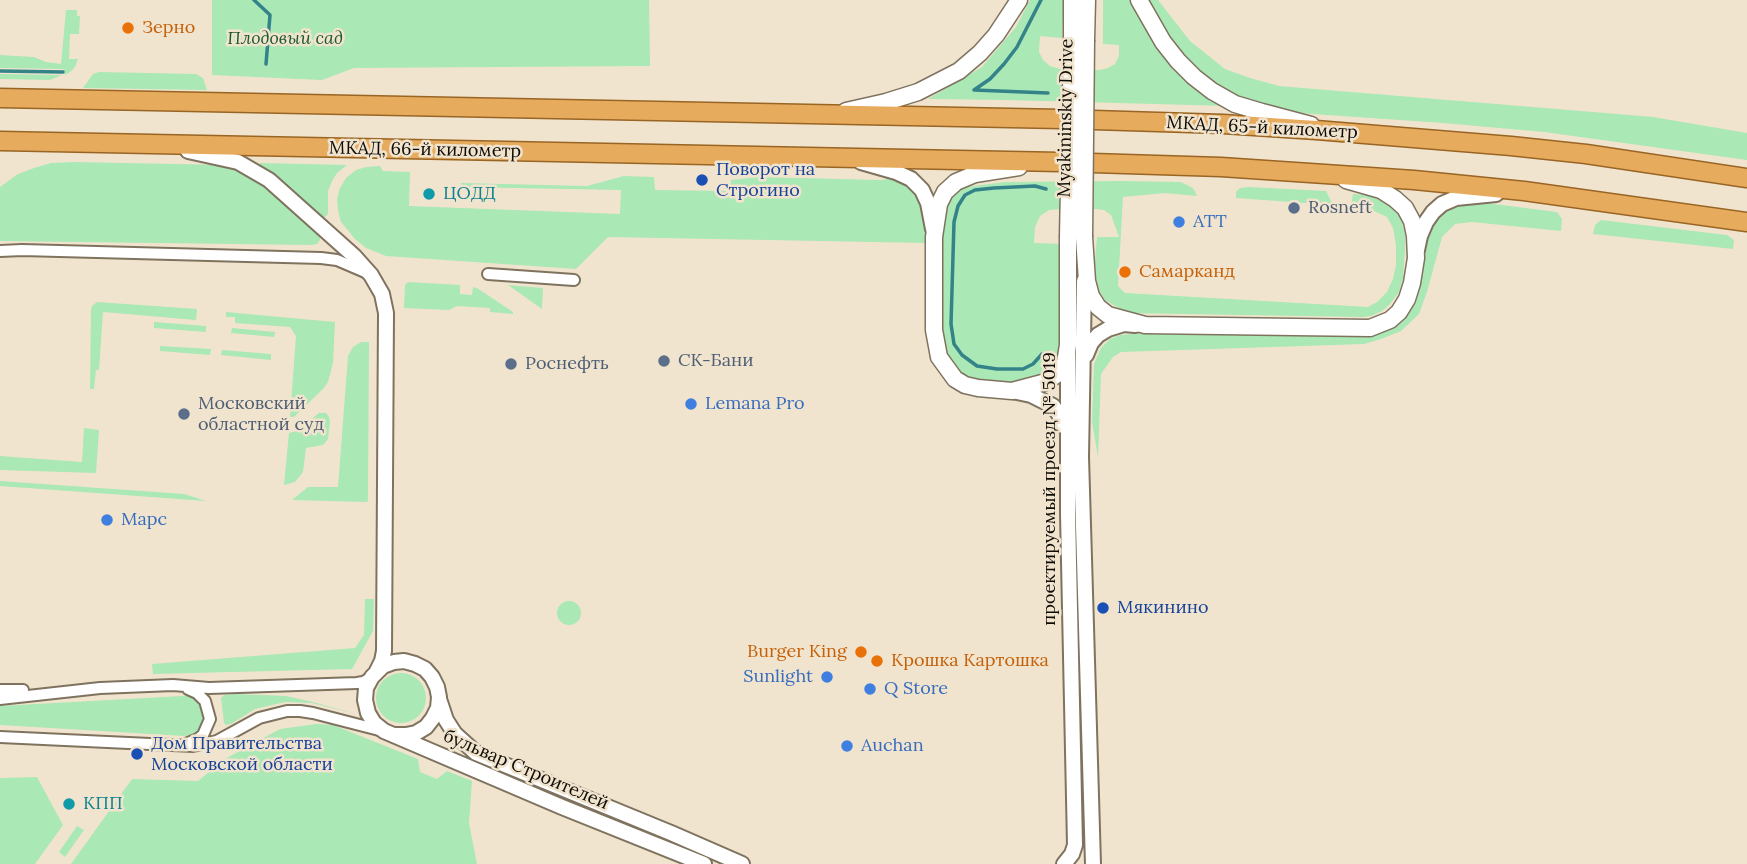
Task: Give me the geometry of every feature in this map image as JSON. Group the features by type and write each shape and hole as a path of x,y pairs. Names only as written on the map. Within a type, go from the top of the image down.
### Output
{"highway":[{"path":"0,98 45,99"},
{"name":"МКАД, 65-й километр","path":"45,99 1169,122 1511,146 1747,178"},
{"name":"МКАД, 66-й километр","path":"0,141 850,159"},
{"path":"850,159 1221,167 1414,180 1606,201 1747,222"}],"main road":[{"path":"828,115 918,92 958,71 996,35 1019,0"},
{"name":"Myakininskiy Drive","path":"1072,0 1079,40"},
{"name":"Myakininskiy Drive","path":"1076,237 1079,40 1087,0"},
{"path":"1139,0 1163,42 1178,61 1212,90 1235,104 1262,113 1341,132"},
{"path":"0,90 45,99"},
{"path":"1060,162 975,174 956,182 944,192 939,204 934,237 934,330 939,357 955,379 978,388 1012,391 1046,383 1065,363 1068,345"},
{"path":"1076,237 1091,296 1098,307 1108,315 1144,325 1370,328 1390,320 1407,299 1412,283 1416,258 1412,221 1405,208 1381,190 1318,174"},
{"name":"проектируемый проезд № 5019","path":"1068,345 1076,237"}],"street":[{"path":"138,144 214,155 256,171 345,247 371,275 382,294 386,313 384,651 382,661 366,688 365,700 374,723 389,733"},
{"path":"850,159 911,179 922,190 928,203 934,237"},
{"path":"1416,258 1426,222 1442,204 1456,198 1524,191"},
{"name":"проектируемый проезд № 5019","path":"1076,237 1083,374 1081,457 1093,864"},
{"path":"0,251 321,258 337,260 371,275"},
{"path":"488,274 574,280"},
{"path":"1083,374 1085,356 1098,335 1124,324 1144,325"},
{"name":"проектируемый проезд № 5019","path":"1064,864 1075,845 1068,345"},
{"path":"1012,391 1031,395 1053,406 1065,425 1068,437"},
{"name":"бульвар Строителей","path":"0,699 82,690 173,685 209,688 357,683 363,682 383,666 404,661 425,669 432,677 446,720 455,734 476,753 671,832 742,864"},
{"name":"бульвар Строителей","path":"172,746 198,739 206,730 209,719 208,706 202,697 192,690 173,685"},
{"path":"0,690 82,690"},
{"name":"бульвар Строителей","path":"0,739 20,737 193,746 217,741 251,721 287,711 313,713 406,735 416,733 433,719 439,697"},
{"name":"бульвар Строителей","path":"389,733 704,864"}],"green space":[{"name":"Плодовый сад","path":"212,0 649,0 650,66 354,68 322,80 212,75"},
{"path":"1030,0 1064,0 1062,38 1040,36 1039,52 1050,66 1060,69 1100,70 1115,64 1119,56 1119,45 1103,44 1103,0 1132,0 1227,106 928,99 982,67 1016,27"},
{"path":"1145,0 1158,0 1190,41 1225,69 1279,86 1653,117 1747,133 1747,160 1544,132 1292,112 1260,104 1230,95 1203,78 1167,38"},
{"path":"66,10 77,10 77,16 80,16 79,34 70,34 69,59 78,59 70,72 65,75 63,69 0,68 0,55 34,57 61,64"},
{"path":"0,74 62,75 50,80 0,79"},
{"path":"93,74 196,74 203,78 207,90 83,88"},
{"path":"51,163 226,165 254,174 320,232 320,240 311,245 0,241 0,187 18,174 34,168"},
{"path":"260,163 347,165 332,181 328,191 328,214 323,219 259,166"},
{"path":"380,166 383,171 410,172 409,206 620,214 621,190 461,187 461,183 587,186 624,176 654,177 655,190 730,191 731,180 758,177 881,180 896,178 918,196 926,224 926,243 608,237 576,269 386,256 366,248 355,239 341,222 337,199 346,178 356,170"},
{"path":"1005,182 1181,182 1193,188 1197,196 1165,193 1123,197 1118,286 1125,293 1368,307 1387,292 1393,279 1396,245 1393,228 1387,217 1365,207 1351,206 1353,194 1372,195 1388,203 1396,210 1402,222 1405,251 1399,292 1382,311 1363,317 1121,313 1122,310 1105,300 1096,277 1097,237 1119,237 1111,215 1096,209 1049,210 1040,216 1035,227 1034,243 1065,244 1061,361 1053,371 1027,382 984,381 957,370 948,361 940,335 942,223 949,197 958,188"},
{"path":"1240,188 1326,191 1333,205 1236,198 1236,192"},
{"path":"1478,202 1557,212 1562,219 1561,231 1472,222 1455,224 1442,237 1419,314 1401,331 1364,344 1121,352 1113,357 1101,374 1098,457 1092,422 1094,364 1101,348 1110,339 1120,335 1159,332 1341,335 1405,315 1414,303 1421,283 1425,237 1433,219 1444,209 1462,203"},
{"path":"1601,220 1727,235 1734,240 1733,249 1593,234 1595,225"},
{"path":"408,282 460,285 460,294 472,295 473,287 477,288 513,314 490,312 490,308 457,306 449,310 404,308 405,285"},
{"path":"508,285 543,288 542,309"},
{"path":"97,302 197,309 196,320 103,312 99,370 96,370 94,389 90,389 91,310"},
{"path":"226,312 335,322 333,363 328,382 294,417 290,417 296,336 290,327 235,323 235,317 226,317"},
{"path":"154,322 206,326 206,332 154,328"},
{"path":"232,328 275,332 274,337 231,333"},
{"path":"361,342 369,342 368,501 292,500 308,487 338,487 348,356 353,347"},
{"path":"160,346 211,349 210,355 160,351"},
{"path":"222,350 271,354 271,360 221,355"},
{"path":"319,413 326,413 329,417 328,439 323,445 306,448 303,472 295,482 284,485 289,433 297,431"},
{"path":"84,428 99,430 96,473 0,470 0,456 82,462"},
{"path":"0,481 184,494 206,501 0,486"},
{"path":"365,599 374,599 373,631 352,669 153,674 152,664 355,648 364,635"},
{"path":"564,601 574,601 581,608 581,618 574,625 564,625 557,618 557,608"},
{"path":"401,673 419,680 426,698 419,716 401,723 383,716 376,698 383,680"},
{"path":"224,695 286,696 356,714 312,703 285,702 255,709 226,725 221,698"},
{"path":"192,696 204,708 205,718 202,728 195,734 184,736 0,725 0,706"},
{"path":"316,724 333,725 418,759 420,772 437,779 447,771 472,781 469,823 477,864 71,864 132,779 198,781 225,759 280,729"},
{"path":"37,777 63,825 35,864 0,864 0,778"},
{"path":"77,826 84,830 65,857 59,852"}],"waterway":[{"path":"254,0 270,15 266,64"},
{"path":"1041,0 1017,47 990,79 974,90 1048,93"},
{"path":"0,71 63,72"},
{"path":"1042,354 1033,364 1023,369 977,366 962,355 954,344 951,324 954,222 958,206 965,195 975,190 994,188 1035,186 1046,189"}],"place":[{"name":"Зерно","path":"128,28"},
{"name":"Поворот на Строгино","path":"702,180"},
{"name":"ЦОДД","path":"429,194"},
{"name":"Rosneft","path":"1294,208"},
{"name":"АТТ","path":"1179,222"},
{"name":"Самарканд","path":"1125,272"},
{"name":"СК-Бани","path":"664,361"},
{"name":"Роснефть","path":"511,364"},
{"name":"Lemana Pro","path":"691,404"},
{"name":"Московский областной суд","path":"184,414"},
{"name":"Марс","path":"107,520"},
{"name":"Мякинино","path":"1103,608"},
{"name":"Burger King","path":"861,652"},
{"name":"Крошка Картошка","path":"877,661"},
{"name":"Sunlight","path":"827,677"},
{"name":"Q Store","path":"870,689"},
{"name":"Auchan","path":"847,746"},
{"name":"Дом Правительства Московской области","path":"137,754"},
{"name":"КПП","path":"69,804"}]}
